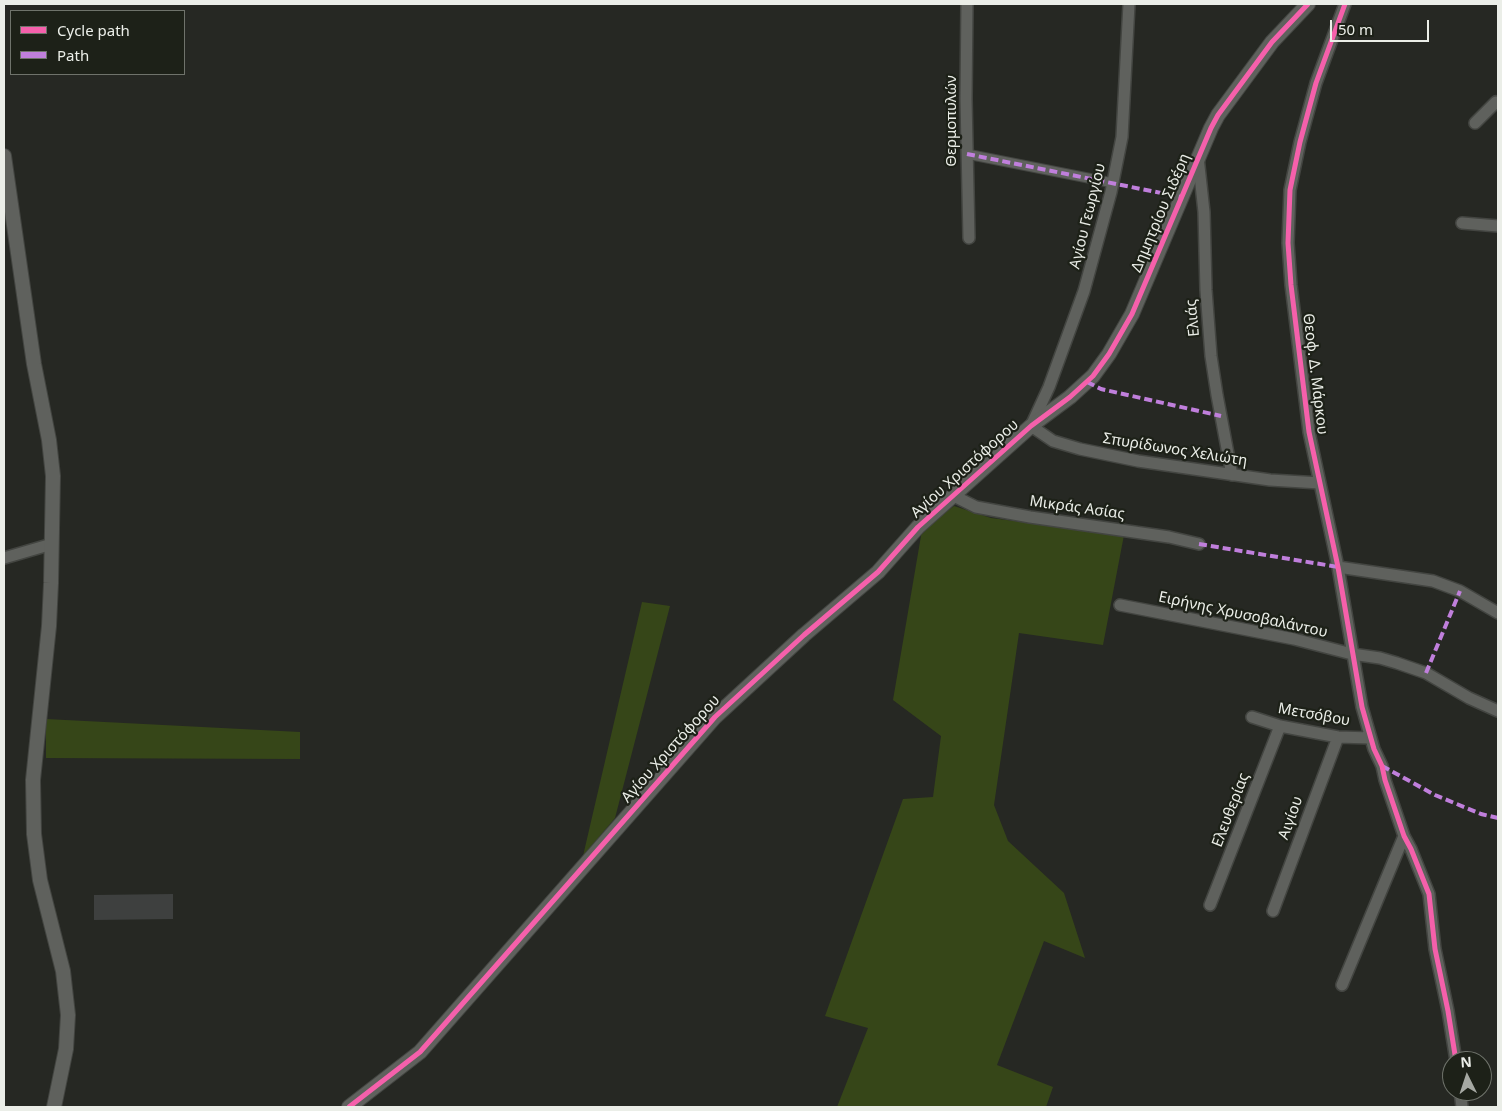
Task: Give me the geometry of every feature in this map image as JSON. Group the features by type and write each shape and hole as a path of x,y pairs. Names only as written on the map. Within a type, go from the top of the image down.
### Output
{"street":[{"name":"Θερμοπυλών","path":"967,4 969,238"},
{"name":"Αγίου Γεωργίου","path":"1031,426 1049,387 1084,291 1113,183 1122,137 1129,4"},
{"name":"Δημητρίου Σιδέρη","path":"1031,426 1070,397 1093,376 1109,354 1132,314 1211,128 1227,102 1272,42 1308,4"},
{"name":"Θεοφ. Δ. Μάρκου","path":"1345,4 1316,83 1300,142 1290,190 1288,243 1291,285 1309,432 1338,568 1362,707 1372,743 1382,766 1404,836 1411,848 1429,894 1434,949 1448,1011 1454,1051"},
{"path":"1475,123 1496,102 1498,103"},
{"path":"967,154 1113,183"},
{"path":"4,156 34,364 49,440 53,476 49,626 33,780 34,834 40,880 64,971 68,1015 66,1049 54,1107"},
{"name":"Ελιάς","path":"1198,157 1204,212 1206,290 1212,356 1217,395 1232,475"},
{"path":"1462,224 1498,226"},
{"name":"Σπυρίδωνος Χελιώτη","path":"1031,426 1053,441 1080,449 1147,462 1232,475 1270,480 1320,483"},
{"name":"Αγίου Χριστόφορου","path":"349,1107 420,1052 715,717 804,635 878,572 918,527 1031,426"},
{"name":"Μικράς Ασίας","path":"954,496 976,506 1021,516 1169,537 1199,544"},
{"path":"4,558 52,544"},
{"path":"1338,568 1433,581 1460,591 1498,613"},
{"name":"Ειρήνης Χρυσοβαλάντου","path":"1120,605 1389,661 1426,673 1470,698 1498,711"},
{"name":"Μετσόβου","path":"1252,717 1280,726 1372,743"},
{"name":"Ελευθερίας","path":"1210,905 1280,726"},
{"name":"Αιγίου","path":"1273,911 1338,737"},
{"path":"1342,985 1404,836"}],"green space":[{"path":"954,506 991,518 1124,535 1103,645 1019,633 994,805 1008,841 1064,893 1085,958 1044,941 997,1065 1053,1087 1046,1107 837,1107 868,1028 825,1016 903,799 933,797 941,736 893,700 922,530"},
{"path":"642,602 670,606 615,818 583,856"},
{"path":"46,719 300,732 300,759 46,758"}],"building":[{"path":"173,894 173,919 94,920 94,895"}],"marked path":[{"path":"967,154 1181,197"},
{"path":"1087,382 1101,389 1221,416"},
{"path":"1199,544 1338,567"},
{"path":"1426,673 1460,591"},
{"path":"1382,766 1435,795 1481,814 1498,818"}],"cycle path":[{"path":"349,1107 420,1052 715,717 804,635 878,572 918,527 1031,426 1070,397 1093,376 1109,354 1132,314 1218,115 1272,42 1308,4"},
{"path":"1345,4 1316,83 1300,142 1290,190 1288,243 1291,285 1309,432 1338,567 1362,707 1374,749 1382,766 1404,836 1429,894 1435,949 1454,1051"}]}
